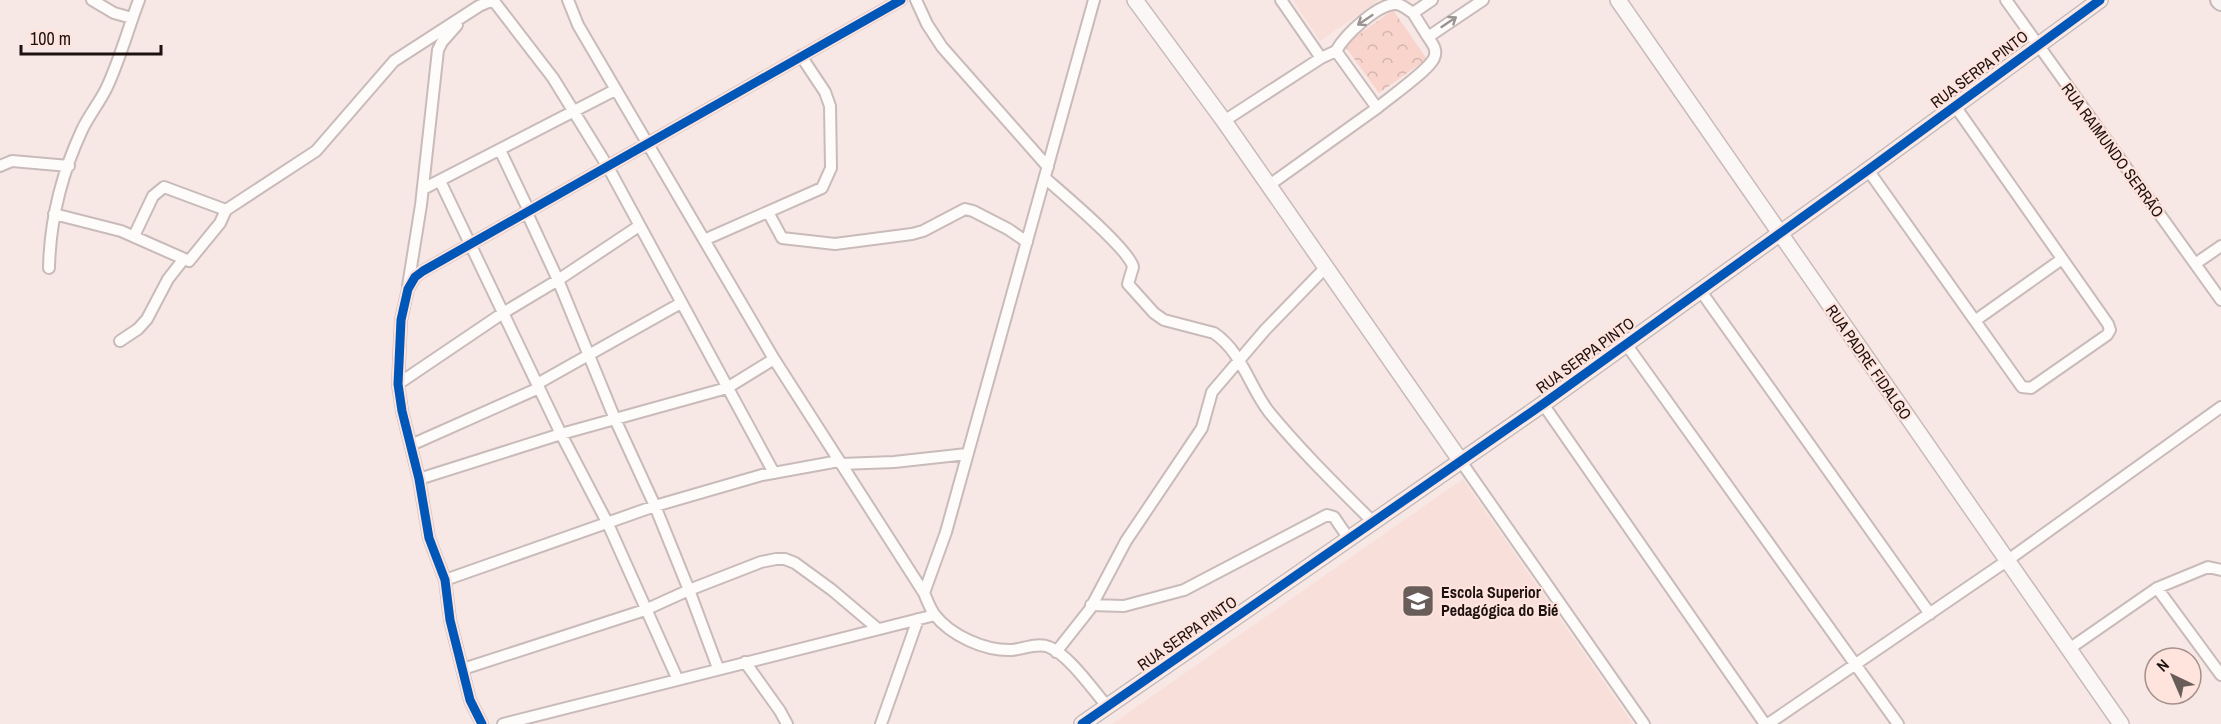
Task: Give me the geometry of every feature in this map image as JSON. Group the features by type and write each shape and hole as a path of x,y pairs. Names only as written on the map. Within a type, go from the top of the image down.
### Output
{"street":[{"path":"92,0 114,13 132,18"},
{"path":"49,268 49,242 54,214 69,166 83,128 108,85 139,0"},
{"path":"54,214 105,226 134,236 189,261 220,223 226,210 316,151 394,60 479,6 493,0 575,111 608,167 774,473"},
{"path":"568,0 578,25 615,90 774,359 924,593 934,615 970,642 995,649 1049,647 1071,663 1107,706"},
{"path":"408,289 415,277 423,271 901,0"},
{"path":"916,0 927,24 942,47 1048,167"},
{"path":"924,593 946,532 1094,0"},
{"path":"1135,0 1224,121 1644,724"},
{"path":"1281,0 1321,58"},
{"path":"1413,13 1432,0"},
{"path":"1428,37 1483,0"},
{"name":"RUA PADRE FIDALGO","path":"1618,0 2121,724"},
{"name":"RUA RAIMUNDO SERRÃO","path":"2006,0 2221,300"},
{"name":"RUA SERPA PINTO","path":"1082,724 1543,404 2100,0"},
{"path":"1224,121 1321,58 1336,51 1352,29 1388,4 1400,4 1413,13 1435,48 1434,58 1425,69 1377,108 1268,186"},
{"path":"461,19 441,42 438,50 423,189 401,320 399,384 402,411 419,479 429,538 445,580 450,620 470,700 482,724"},
{"path":"1336,51 1377,108"},
{"path":"704,240 820,190 831,168 830,106 825,92 801,56"},
{"path":"423,189 615,90"},
{"path":"1868,170 2022,387 2031,388 2107,335 2110,330 2108,324 1955,105"},
{"path":"500,150 558,280 615,419 655,506 718,668"},
{"path":"0,166 12,161 69,166"},
{"path":"1045,178 1101,228 1129,258 1133,267 1128,284 1154,314 1171,323 1214,333 1240,359 1256,394 1269,411 1314,463 1374,523"},
{"path":"440,181 561,434 608,524 677,678"},
{"path":"134,236 153,196 164,187 226,210"},
{"path":"768,212 782,238 835,244 923,231 965,209 1008,229 1027,242"},
{"path":"399,384 503,313 558,280 639,226"},
{"path":"2195,264 2221,246"},
{"path":"1976,320 2062,259"},
{"path":"120,341 138,329 147,319 168,279 183,260"},
{"path":"1056,652 1091,605 1126,541 1202,428 1212,392 1326,267"},
{"path":"1700,291 1930,614"},
{"path":"411,445 538,386 681,303"},
{"path":"1626,344 1898,724"},
{"path":"419,479 561,434 727,388 774,359"},
{"path":"1543,404 1766,724 2008,560 2221,407"},
{"path":"445,580 655,506 774,473 840,463 894,462 967,454"},
{"path":"1091,605 1124,606 1184,590 1327,515 1334,517 1349,539"},
{"path":"463,669 645,610 761,562 785,559 795,563 832,590 878,629"},
{"path":"2068,649 2157,588 2208,567 2221,570"},
{"path":"2157,588 2221,675"},
{"path":"503,724 677,678 934,615"},
{"path":"881,724 918,619"},
{"path":"745,662 787,724"}],"shaded area":[{"path":"1293,0 1379,0 1320,41"},
{"name":"Escola Superior Pedagógica do Bié","path":"1463,479 1633,724 1112,724"}],"green space":[{"path":"1393,10 1427,59 1379,93 1344,45"}],"cycle path":[{"path":"482,724 470,700 450,620 445,580 429,538 419,479 402,411 398,384 401,320 408,289 415,277 423,271 901,0"},
{"path":"1082,724 1543,404 2100,0"}],"place":[{"name":"Escola Superior Pedagógica do Bié","path":"1418,601"}]}
